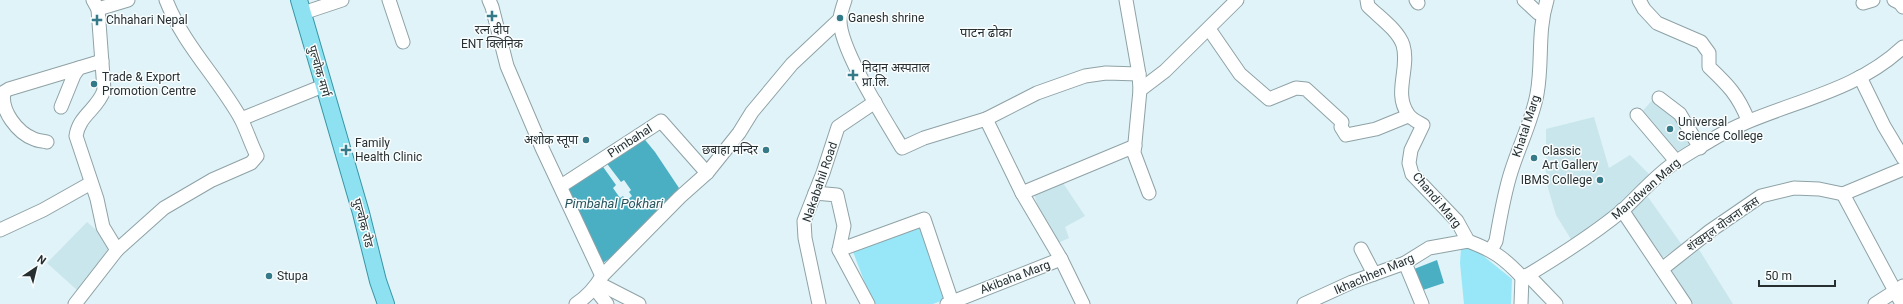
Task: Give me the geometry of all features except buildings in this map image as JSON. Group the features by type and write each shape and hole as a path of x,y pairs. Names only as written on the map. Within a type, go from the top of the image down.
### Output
{"main road":[{"name":"पुल्चोक मार्ग","path":"301,6 340,142"},
{"name":"पुल्चोक रोड","path":"340,142 378,281 386,304"}],"street":[{"path":"117,250 103,227 76,136 78,125 102,98 104,90 95,5 128,0"},
{"path":"75,304 117,250 164,208 212,180 251,163 257,156 241,119 188,40 171,12 166,0"},
{"path":"301,6 342,0"},
{"path":"389,0 403,42"},
{"path":"489,0 507,66 542,148 561,186 606,304"},
{"path":"845,0 840,19 844,41 875,102 902,148 924,138 986,119 1037,93 1085,76 1106,73 1140,74"},
{"path":"1126,0 1140,74 1140,90 1134,153 1149,192"},
{"path":"1140,90 1165,71 1237,0"},
{"name":"Chandi Marg","path":"1368,0 1368,6 1393,30 1403,44 1405,58 1400,100 1408,116 1423,125 1411,150 1409,163 1412,174 1457,221 1468,241 1491,250 1501,256 1556,304"},
{"path":"1524,0 1538,13 1543,14"},
{"name":"Khatal Marg","path":"1491,250 1496,241 1510,172 1532,114 1537,95 1540,74 1540,31 1547,0"},
{"path":"1639,0 1644,9 1657,23 1701,42 1709,53 1709,68 1732,89 1743,106 1748,120"},
{"path":"1894,0 1900,3 1903,7"},
{"path":"576,304 680,197 707,173 738,133 752,112 792,64 840,19"},
{"path":"1209,29 1240,74 1269,99 1296,88 1306,89 1342,122 1341,127 1346,135 1376,129 1408,116"},
{"name":"Manidwan Marg","path":"1525,276 1582,241 1622,210 1676,161 1700,148 1707,142 1748,120 1836,90 1879,66 1903,47"},
{"path":"47,142 34,139 13,124 5,110 4,92 9,89 102,61"},
{"path":"61,107 74,75 79,68"},
{"path":"1860,77 1884,126 1903,158"},
{"path":"241,119 323,86"},
{"path":"1659,98 1680,114 1700,148"},
{"name":"Nakabahil Road","path":"819,304 805,238 804,221 838,127 875,102"},
{"path":"1637,114 1676,161"},
{"path":"986,119 1022,194 1061,259 1083,304"},
{"name":"Pimbahal","path":"561,186 661,121 707,173"},
{"path":"1022,194 1135,146"},
{"path":"1902,304 1899,289 1843,194 1903,169"},
{"path":"0,230 43,210 91,183"},
{"name":"शंखमुल योजना क्रस","path":"1662,269 1710,232 1761,196 1794,188 1819,188 1843,194"},
{"path":"815,193 837,196 844,226 839,250 868,304"},
{"path":"1622,210 1685,304"},
{"path":"839,250 924,219 949,303"},
{"name":"Ikhachhen Marg","path":"1304,304 1374,274 1405,263 1429,248 1468,241"},
{"path":"1361,249 1374,274"},
{"name":"Akibaha Marg","path":"949,303 1061,259"},
{"path":"1405,263 1422,304"},
{"path":"1521,304 1525,276"},
{"path":"598,283 639,304"},
{"path":"1875,304 1899,289"}],"shaded area":[{"name":"Universal Science College","path":"1655,97 1684,124 1693,142 1676,152 1640,114"},
{"name":"IBMS College","path":"1594,117 1609,168 1630,155 1655,180 1574,244 1556,215 1546,181 1546,129"},
{"path":"1061,180 1085,216 1065,227 1069,238 1056,244 1039,211 1033,190"},
{"path":"1648,197 1682,245 1659,260 1626,213"},
{"path":"927,219 954,296 933,304 873,304 850,244"},
{"path":"87,222 112,244 77,290 47,263"},
{"path":"1461,248 1476,250 1512,279 1511,304 1464,304 1460,263"},
{"path":"1698,248 1733,304 1690,304 1666,267"}],"water":[{"name":"Pimbahal Pokhari","path":"641,135 655,152 679,188 663,208 631,241 599,265 564,189"},
{"path":"1437,260 1444,283 1417,292 1409,271"}],"pier":[{"path":"605,161 621,182 624,180 631,190 629,192 632,196 626,201 623,196 620,198 613,188 616,185 601,164"}],"place":[{"name":"रत्न दीप ENT क्लिनिक","path":"492,16"},
{"name":"Ganesh shrine","path":"840,18"},
{"name":"Chhahari Nepal","path":"97,20"},
{"name":"निदान अस्पताल प्रा.लि.","path":"853,75"},
{"name":"Trade & Export Promotion Centre","path":"94,84"},
{"name":"Universal Science College","path":"1670,129"},
{"name":"अशोक स्तूपा","path":"586,140"},
{"name":"Family Health Clinic","path":"346,150"},
{"name":"छबाहा मन्दिर","path":"766,150"},
{"name":"Classic Art Gallery","path":"1534,158"},
{"name":"IBMS College","path":"1600,180"},
{"name":"Stupa","path":"269,276"}],"district":[{"name":"पाटन ढोका","path":"986,32"}]}
